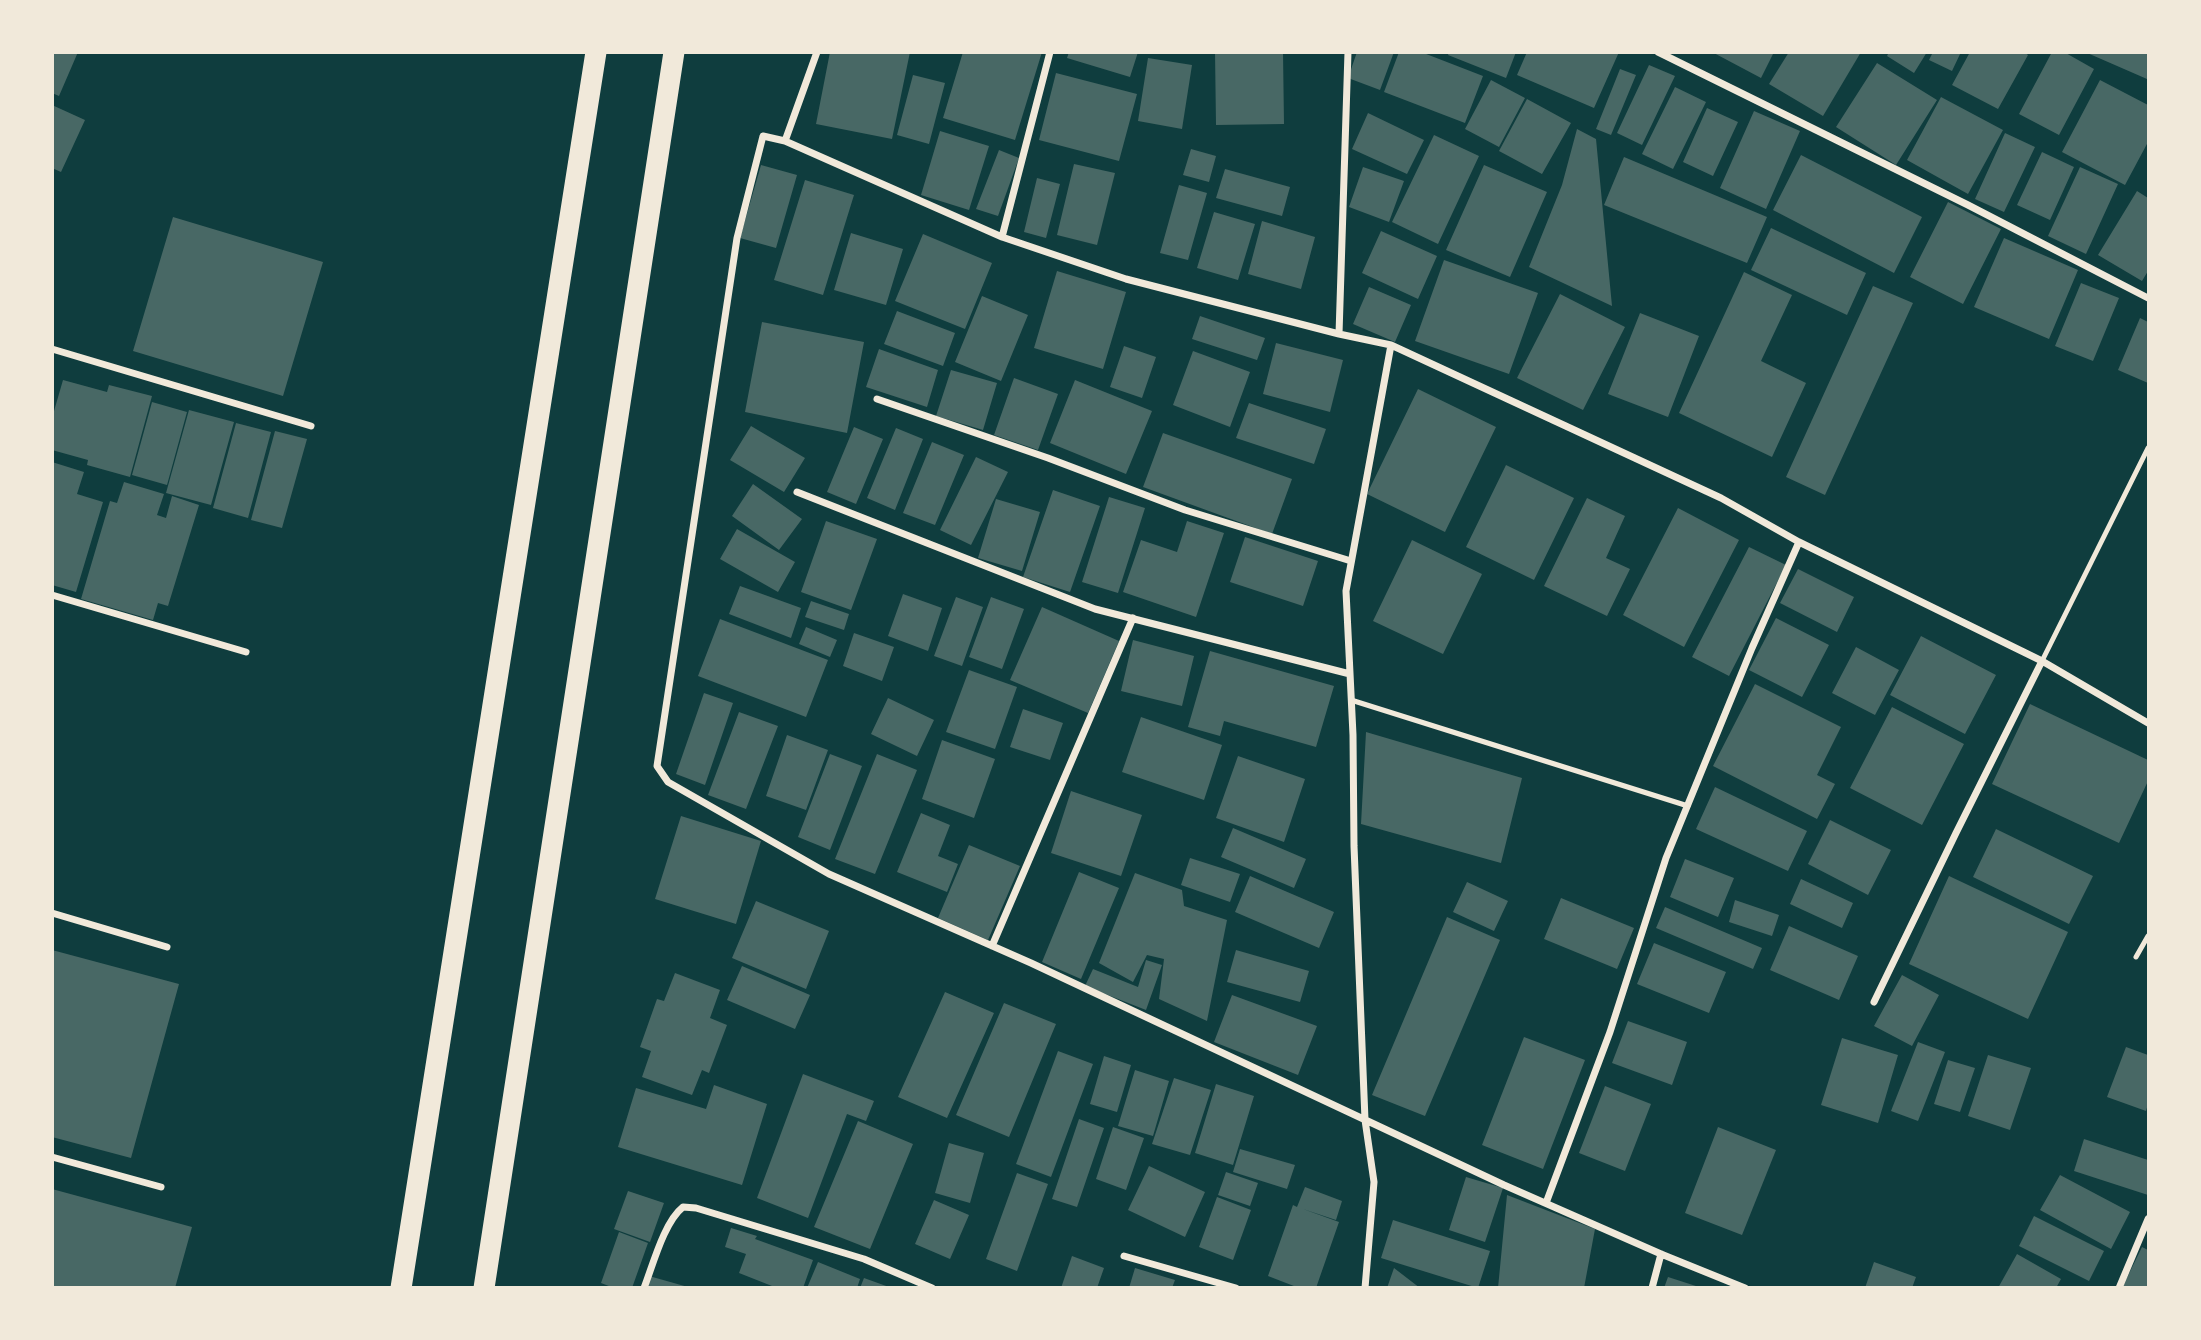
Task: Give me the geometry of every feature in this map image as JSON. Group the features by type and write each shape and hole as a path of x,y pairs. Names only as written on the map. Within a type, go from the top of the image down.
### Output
{"highway":[{"path":"401,1287 596,52"},
{"path":"484,1287 674,52"}],"street":[{"path":"785,141 817,52"},
{"path":"1002,237 1050,52"},
{"path":"1339,334 1348,52"},
{"path":"1658,52 1968,205 2148,298"},
{"path":"1745,1287 1661,1254 1546,1203 992,946 829,874 668,782 657,766 737,238 763,136 785,141 1002,237 1126,279 1391,345 1721,498 1799,542 2042,661 2148,723"},
{"path":"1365,1287 1374,1182 1365,1120 1346,591 1391,345"},
{"path":"52,349 311,426"},
{"path":"877,399 1048,457 1185,510 1351,561"},
{"path":"797,492 1096,609 1350,674"},
{"path":"1546,1203 1609,1032 1666,858 1752,648 1799,542"},
{"path":"52,595 246,652"},
{"path":"992,946 1133,618"},
{"path":"1874,1002 2042,661"},
{"path":"52,913 167,947"},
{"path":"52,1157 161,1187"},
{"path":"644,1287 668,1228 676,1213 683,1207 696,1208 864,1259 932,1287"},
{"path":"2119,1287 2148,1219"},
{"path":"1652,1287 1661,1254"},
{"path":"1124,1256 1236,1287"}],"lane":[{"path":"2042,661 2148,448"},
{"path":"1351,700 1688,806"},
{"path":"2136,957 2148,936"}],"building":[{"path":"52,52 78,52 59,96 52,93"},
{"path":"830,52 910,52 892,139 816,124"},
{"path":"963,52 1042,52 1015,140 943,118"},
{"path":"1069,52 1138,52 1130,77 1067,58"},
{"path":"1215,52 1283,52 1284,124 1216,125"},
{"path":"1357,52 1394,52 1380,90 1348,78"},
{"path":"1399,52 1421,52 1483,76 1465,123 1384,92"},
{"path":"1449,52 1516,52 1506,78 1448,55"},
{"path":"1527,52 1619,52 1594,108 1517,75"},
{"path":"1712,52 1774,52 1761,78"},
{"path":"1789,52 1861,52 1823,116 1769,84"},
{"path":"1889,52 1927,52 1914,73 1887,56"},
{"path":"1933,52 1961,52 1952,71 1929,60"},
{"path":"1970,52 2024,52 2028,55 1998,109 1952,85"},
{"path":"2052,52 2064,52 2094,69 2059,135 2019,114"},
{"path":"2085,52 2148,52 2147,79"},
{"path":"1148,58 1192,65 1182,129 1138,121"},
{"path":"1877,63 1937,100 1896,165 1836,127"},
{"path":"1649,65 1675,76 1642,145 1617,133"},
{"path":"1620,69 1636,75 1611,135 1596,129"},
{"path":"1056,73 1137,94 1119,161 1039,140"},
{"path":"913,75 945,83 929,144 897,135"},
{"path":"1491,80 1525,98 1499,147 1465,129"},
{"path":"2100,80 2148,105 2148,142 2125,185 2062,152"},
{"path":"1675,87 1706,102 1673,169 1642,154"},
{"path":"1941,97 2003,130 1968,194 1907,160"},
{"path":"1527,99 1571,123 1542,174 1499,151"},
{"path":"52,105 85,120 61,172 52,168"},
{"path":"1707,108 1738,122 1713,176 1683,162"},
{"path":"1754,111 1800,131 1766,209 1720,188"},
{"path":"1368,113 1424,140 1407,174 1352,149"},
{"path":"1577,129 1596,139 1612,306 1529,267 1562,185"},
{"path":"940,131 989,146 969,210 921,195"},
{"path":"2005,133 2035,147 2004,212 1975,199"},
{"path":"1434,135 1479,156 1438,244 1392,222"},
{"path":"1191,149 1216,156 1209,182 1183,175"},
{"path":"999,150 1019,158 998,216 976,209"},
{"path":"2042,152 2074,167 2050,220 2017,205"},
{"path":"1801,155 1922,217 1894,273 1773,210"},
{"path":"1624,157 1767,217 1747,263 1604,205"},
{"path":"1074,164 1115,173 1097,245 1057,235"},
{"path":"761,165 797,175 776,248 740,238"},
{"path":"1484,165 1547,192 1510,277 1446,250"},
{"path":"1363,167 1404,181 1389,222 1349,207"},
{"path":"2080,167 2118,184 2086,254 2048,236"},
{"path":"1225,169 1290,187 1282,216 1216,198"},
{"path":"1037,178 1060,184 1046,238 1024,232"},
{"path":"805,180 854,195 823,295 774,280"},
{"path":"1179,185 1207,193 1188,260 1160,253"},
{"path":"2137,191 2148,198 2148,271 2142,281 2098,255"},
{"path":"1948,202 2001,229 1963,304 1910,277"},
{"path":"1214,212 1255,224 1238,280 1197,268"},
{"path":"173,217 323,262 283,396 133,351"},
{"path":"1262,221 1315,237 1301,289 1248,274"},
{"path":"1771,228 1866,273 1847,315 1751,270"},
{"path":"1381,231 1437,256 1418,299 1362,273"},
{"path":"851,233 903,249 886,305 834,290"},
{"path":"923,234 992,263 965,329 895,301"},
{"path":"2004,238 2078,270 2049,339 1974,307"},
{"path":"1444,260 1538,293 1509,374 1415,341"},
{"path":"1057,271 1126,292 1103,369 1034,348"},
{"path":"1744,272 1792,295 1761,361 1806,383 1772,457 1679,413"},
{"path":"2081,283 2119,298 2093,361 2055,346"},
{"path":"1873,286 1913,303 1825,495 1786,477"},
{"path":"1369,287 1411,305 1395,342 1353,324"},
{"path":"1560,294 1625,327 1583,410 1517,378"},
{"path":"982,296 1028,315 1001,381 955,362"},
{"path":"897,311 955,333 943,366 884,344"},
{"path":"1640,313 1699,336 1668,417 1608,394"},
{"path":"1200,316 1265,338 1257,360 1192,339"},
{"path":"2140,318 2148,322 2148,383 2118,370"},
{"path":"762,322 864,342 847,433 745,412"},
{"path":"1276,343 1343,360 1330,412 1263,394"},
{"path":"1124,346 1156,357 1142,398 1110,387"},
{"path":"879,349 938,370 927,407 866,387"},
{"path":"1193,351 1250,372 1230,427 1173,405"},
{"path":"951,370 997,383 983,430 936,416"},
{"path":"1014,378 1058,394 1038,450 994,435"},
{"path":"63,380 107,392 109,385 152,396 130,477 87,465 88,460 52,450 52,418"},
{"path":"1075,380 1152,411 1126,474 1050,443"},
{"path":"1418,389 1496,427 1445,532 1367,494"},
{"path":"152,402 187,412 167,485 132,475"},
{"path":"1249,403 1326,429 1314,464 1236,438"},
{"path":"189,410 234,422 211,505 166,493"},
{"path":"236,423 271,432 248,518 213,508"},
{"path":"751,426 805,458 784,492 730,460"},
{"path":"854,427 883,439 856,504 827,492"},
{"path":"896,428 923,439 895,510 867,498"},
{"path":"275,431 307,439 282,528 251,520"},
{"path":"1163,433 1292,479 1272,534 1143,487"},
{"path":"932,442 964,455 935,525 903,513"},
{"path":"976,457 1008,472 971,545 940,530"},
{"path":"52,462 84,472 77,494 103,502 76,592 52,585"},
{"path":"1506,465 1574,498 1534,580 1466,547"},
{"path":"124,482 164,494 157,515 166,518 172,496 199,505 168,606 158,603 153,620 81,599 110,501 117,503"},
{"path":"753,484 802,519 779,550 732,516"},
{"path":"1053,490 1100,506 1070,592 1023,577"},
{"path":"1109,497 1145,508 1118,593 1082,582"},
{"path":"1587,498 1625,516 1606,558 1630,569 1607,616 1544,586"},
{"path":"996,499 1040,512 1022,571 978,558"},
{"path":"1678,508 1739,540 1684,647 1623,615"},
{"path":"826,521 877,539 851,610 801,592"},
{"path":"1187,521 1224,533 1196,617 1123,592 1141,540 1177,552"},
{"path":"737,529 795,562 778,592 720,559"},
{"path":"1245,537 1318,561 1303,606 1230,582"},
{"path":"1412,540 1482,574 1443,654 1373,621"},
{"path":"1749,547 1786,565 1729,676 1692,657"},
{"path":"1798,569 1854,597 1837,632 1780,603"},
{"path":"740,586 801,608 791,638 729,614"},
{"path":"903,594 942,608 928,651 888,636"},
{"path":"956,597 983,607 962,666 934,656"},
{"path":"991,597 1024,609 1002,669 969,657"},
{"path":"811,601 849,614 844,630 805,617"},
{"path":"1042,607 1119,641 1088,713 1010,680"},
{"path":"1776,618 1829,645 1802,697 1749,670"},
{"path":"720,619 828,660 806,717 698,676"},
{"path":"806,627 837,640 830,657 799,644"},
{"path":"854,633 894,647 882,681 843,666"},
{"path":"1921,636 1996,675 1965,734 1890,695"},
{"path":"1133,640 1194,656 1182,706 1121,691"},
{"path":"1856,647 1899,670 1875,715 1832,693"},
{"path":"1210,651 1334,686 1316,747 1224,721 1220,736 1188,727"},
{"path":"969,670 1017,687 995,749 946,732"},
{"path":"1755,684 1841,727 1817,775 1835,784 1817,819 1713,766"},
{"path":"704,693 733,703 705,785 676,774"},
{"path":"888,698 934,720 917,756 871,734"},
{"path":"2030,704 2148,760 2148,781 2119,843 1992,784"},
{"path":"1892,707 1964,744 1922,825 1850,788"},
{"path":"1023,709 1063,723 1050,760 1010,747"},
{"path":"739,712 778,726 746,809 708,795"},
{"path":"1141,717 1222,745 1204,800 1122,772"},
{"path":"1366,732 1522,778 1501,863 1361,824"},
{"path":"787,735 828,750 806,810 766,796"},
{"path":"942,740 995,759 974,818 922,799"},
{"path":"830,754 862,766 830,850 798,837"},
{"path":"877,754 917,770 875,874 835,859"},
{"path":"1238,756 1305,779 1284,842 1216,818"},
{"path":"1715,787 1807,831 1788,871 1696,829"},
{"path":"1071,791 1142,815 1121,876 1051,853"},
{"path":"921,813 950,825 938,856 958,864 947,892 897,872"},
{"path":"681,816 761,841 736,924 655,899"},
{"path":"1830,820 1891,850 1868,895 1808,864"},
{"path":"1233,828 1306,859 1294,888 1221,857"},
{"path":"1996,829 2093,876 2069,924 1973,877"},
{"path":"969,845 1020,866 988,940 938,918"},
{"path":"1190,858 1240,874 1230,902 1181,885"},
{"path":"1685,859 1734,878 1718,917 1670,897"},
{"path":"1079,872 1119,888 1081,979 1042,962"},
{"path":"1135,873 1182,890 1184,906 1227,920 1207,1021 1159,999 1164,959 1147,955 1133,982 1099,963"},
{"path":"1250,876 1334,912 1319,948 1235,912"},
{"path":"1949,876 2068,932 2028,1019 1909,964"},
{"path":"1801,879 1853,903 1842,928 1790,904"},
{"path":"1467,882 1508,901 1494,931 1453,912"},
{"path":"1561,898 1634,928 1617,969 1544,939"},
{"path":"1735,900 1779,915 1772,936 1729,922"},
{"path":"756,901 829,931 806,989 732,958"},
{"path":"1665,907 1762,948 1753,969 1656,928"},
{"path":"1447,917 1500,940 1425,1116 1372,1095"},
{"path":"1789,926 1858,956 1839,1000 1770,970"},
{"path":"1654,943 1726,972 1709,1013 1637,984"},
{"path":"52,950 179,984 131,1158 52,1137"},
{"path":"1236,950 1309,971 1300,1002 1227,982"},
{"path":"1146,960 1162,965 1146,1010 1085,986 1093,969 1138,987"},
{"path":"742,966 810,995 795,1029 727,1000"},
{"path":"675,973 720,990 710,1018 727,1025 709,1073 702,1070 692,1095 642,1077 651,1051 640,1047 657,999 664,1001"},
{"path":"1902,975 1939,995 1912,1046 1874,1026"},
{"path":"945,992 994,1013 947,1118 898,1097"},
{"path":"1232,995 1317,1026 1298,1075 1214,1042"},
{"path":"1004,1003 1056,1024 1009,1137 956,1115"},
{"path":"1628,1021 1687,1042 1672,1085 1612,1063"},
{"path":"1524,1037 1585,1060 1543,1169 1482,1145"},
{"path":"1842,1038 1898,1055 1878,1123 1821,1105"},
{"path":"1918,1042 1945,1052 1918,1121 1891,1111"},
{"path":"2126,1047 2148,1055 2146,1111 2107,1097"},
{"path":"1058,1051 1093,1064 1051,1177 1016,1164"},
{"path":"1988,1055 2031,1068 2010,1130 1968,1116"},
{"path":"1104,1056 1131,1065 1117,1112 1090,1104"},
{"path":"1948,1060 1975,1068 1960,1112 1934,1104"},
{"path":"1135,1070 1169,1081 1153,1136 1118,1126"},
{"path":"803,1074 874,1101 866,1121 847,1114 808,1218 757,1198"},
{"path":"1174,1078 1211,1090 1190,1155 1152,1144"},
{"path":"1216,1084 1254,1096 1233,1165 1195,1153"},
{"path":"714,1085 767,1104 742,1185 618,1147 636,1088 706,1109"},
{"path":"1605,1086 1651,1104 1625,1171 1579,1153"},
{"path":"1079,1119 1104,1128 1077,1207 1052,1199"},
{"path":"858,1121 913,1144 870,1249 814,1227"},
{"path":"1113,1127 1144,1138 1126,1190 1096,1179"},
{"path":"1718,1127 1776,1150 1742,1235 1685,1213"},
{"path":"2084,1139 2148,1160 2148,1195 2074,1171"},
{"path":"949,1143 984,1153 970,1203 935,1193"},
{"path":"1240,1149 1295,1165 1287,1189 1233,1172"},
{"path":"1149,1166 1205,1192 1185,1237 1128,1210"},
{"path":"1226,1172 1258,1183 1250,1206 1218,1195"},
{"path":"1017,1173 1048,1184 1017,1271 986,1259"},
{"path":"2060,1175 2130,1212 2111,1249 2040,1210"},
{"path":"1466,1177 1503,1188 1485,1242 1449,1230"},
{"path":"1305,1187 1342,1201 1336,1220 1303,1209 1339,1222 1316,1288 1299,1288 1268,1276 1293,1205 1297,1207"},
{"path":"52,1189 192,1227 175,1288 52,1288"},
{"path":"628,1191 664,1203 650,1242 614,1229"},
{"path":"1507,1195 1595,1229 1584,1288 1498,1288"},
{"path":"1217,1197 1251,1210 1233,1260 1199,1247"},
{"path":"934,1200 969,1215 950,1259 915,1244"},
{"path":"2034,1216 2104,1251 2089,1281 2019,1246"},
{"path":"1393,1220 1490,1251 1478,1288 1381,1258"},
{"path":"731,1228 813,1260 803,1288 777,1288 739,1273 746,1254 725,1247"},
{"path":"619,1232 648,1243 632,1288 614,1288 601,1283"},
{"path":"2142,1247 2148,1250 2148,1288 2122,1288"},
{"path":"2017,1254 2061,1279 2056,1288 1998,1288"},
{"path":"1072,1256 1104,1268 1097,1288 1061,1288"},
{"path":"818,1262 860,1279 857,1288 807,1288"},
{"path":"1874,1262 1916,1277 1912,1288 1865,1288"},
{"path":"1135,1268 1175,1280 1172,1288 1129,1288"},
{"path":"1394,1268 1420,1288 1387,1288"},
{"path":"649,1276 688,1287 688,1288 646,1288"},
{"path":"1668,1277 1699,1287 1699,1288 1664,1288"},
{"path":"864,1278 889,1287 889,1288 860,1288"}]}
